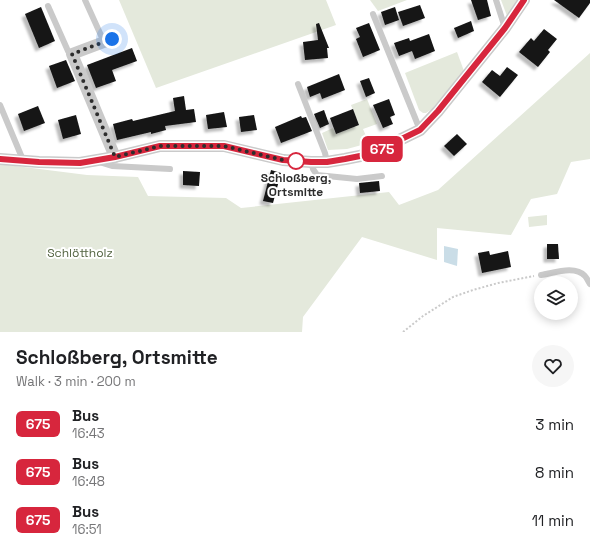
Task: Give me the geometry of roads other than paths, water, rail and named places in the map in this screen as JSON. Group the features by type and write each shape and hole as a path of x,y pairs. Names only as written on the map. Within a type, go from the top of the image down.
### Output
{"street":[{"path":"0,159 80,163 115,157 160,146 224,146 283,160 311,162 327,162 353,158 383,148 420,130 438,111 505,28 524,0"},
{"path":"108,41 72,54 115,157"}],"lane":[{"path":"85,0 108,41"},
{"path":"496,0 505,28"},
{"path":"48,6 68,51 72,54"},
{"path":"373,14 420,130"},
{"path":"298,84 326,153 327,162"},
{"path":"0,105 23,160"},
{"path":"93,161 112,166 170,170"},
{"path":"311,162 313,170 317,175 356,178 382,176"},
{"path":"541,275 572,270 578,271 584,275 590,284"}],"water":[{"path":"444,246 458,249 457,266 444,262"}],"place":[{"name":"Schloßberg, Ortsmitte","path":"296,161"}],"park label":[{"name":"Schlöttholz","path":"80,253"}]}
